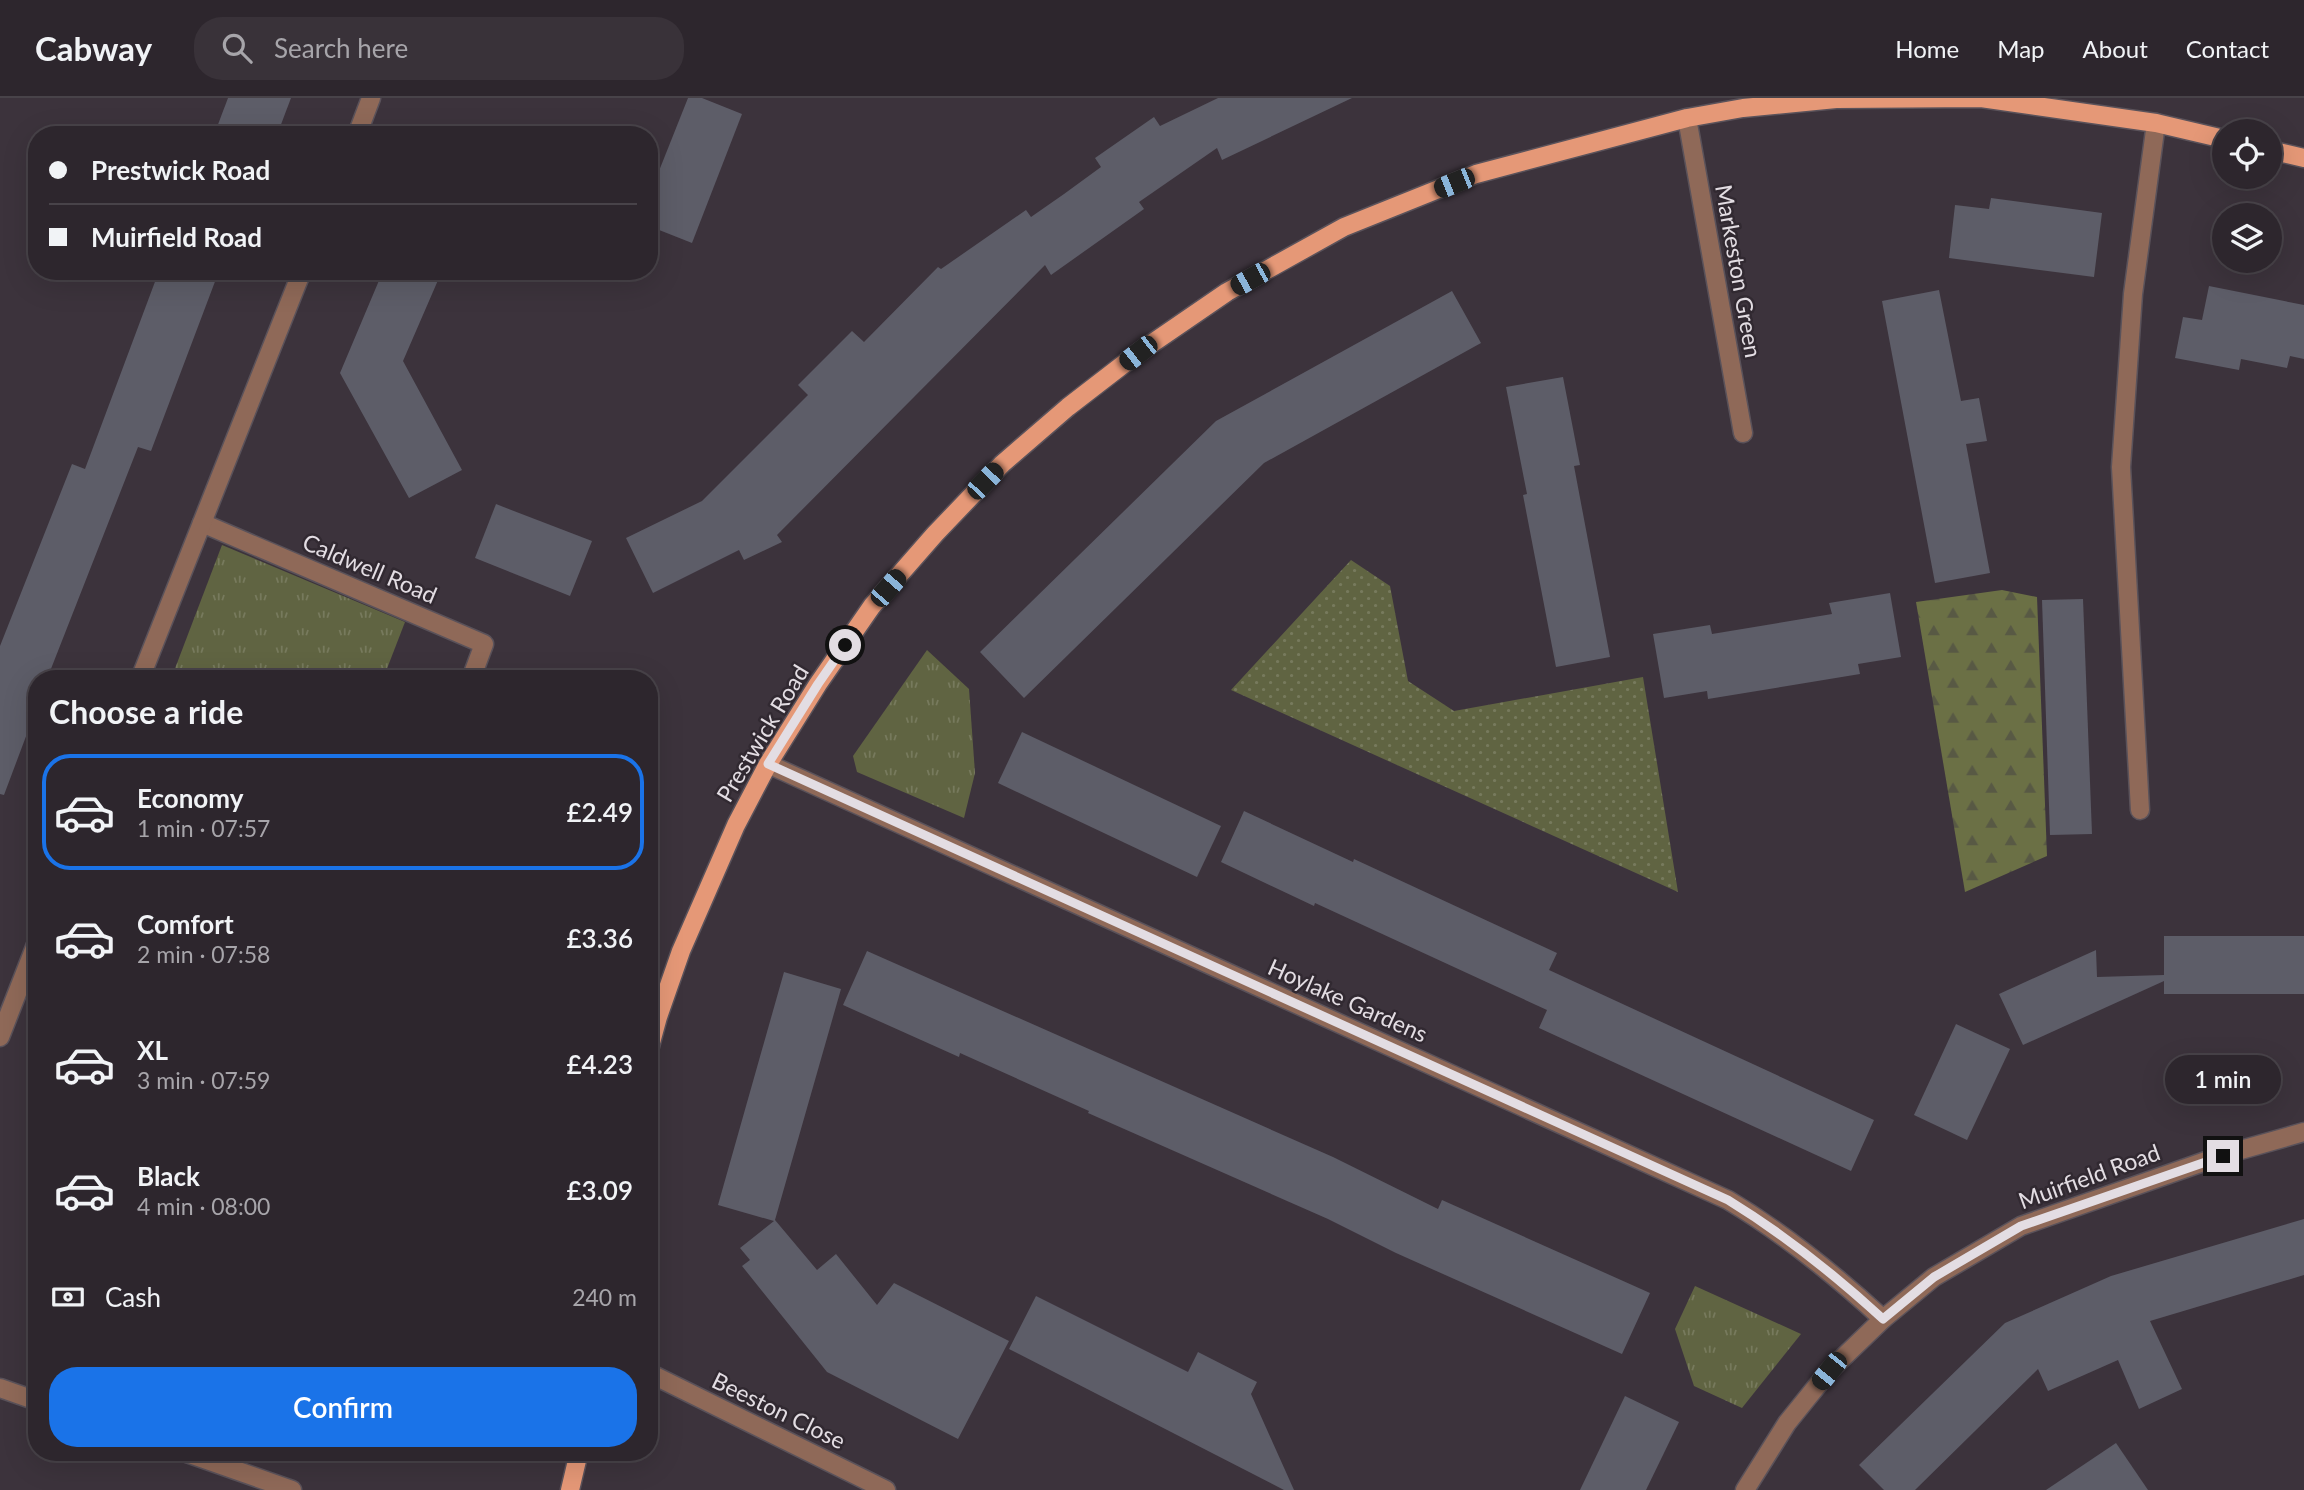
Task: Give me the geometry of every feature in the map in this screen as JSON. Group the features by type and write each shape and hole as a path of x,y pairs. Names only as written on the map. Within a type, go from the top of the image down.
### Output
{"main road":[{"name":"Prestwick Road","path":"658,1017 707,887 736,825 768,764 818,684 872,606 935,534 1002,464 1068,407 1138,353 1227,292 1345,227 1476,174 1742,103 1981,98 2156,123 2212,136"},
{"path":"2282,153 2304,159"},
{"path":"570,1490 577,1461"}],"street":[{"path":"360,126 371,98"},
{"name":"Markeston Green","path":"1687,118 1743,433"},
{"path":"2140,810 2121,467 2133,294 2156,123"},
{"path":"144,670 298,280"},
{"name":"Caldwell Road","path":"202,523 484,644 474,670"},
{"name":"Hoylake Gardens","path":"768,764 1728,1200 1773,1227 1824,1266 1883,1319"},
{"path":"0,1037 28,965"},
{"name":"Muirfield Road","path":"1745,1490 1787,1423 1829,1371 1883,1319 1934,1277 2021,1226 2210,1160 2304,1132"},
{"name":"Beeston Close","path":"658,1377 887,1490"},
{"path":"0,1388 28,1398"},
{"path":"210,1461 292,1490"}],"green space":[{"path":"222,545 405,622 386,670 174,670"},
{"path":"1351,560 1390,586 1408,681 1454,711 1643,677 1678,892 1231,690"},
{"path":"2002,590 2037,597 2047,856 1965,892 1916,602"},
{"path":"927,650 969,689 975,773 964,818 857,772 853,756"},
{"path":"1695,1286 1801,1334 1742,1408 1694,1386 1675,1329"}],"building":[{"path":"228,98 291,98 280,126 217,126"},
{"path":"688,98 702,98 742,114 692,243 658,230 658,173"},
{"path":"1218,98 1352,98 1222,160 1217,148 1139,202 1144,209 1051,275 1045,265 777,535 782,542 744,560 739,550 653,593 626,538 702,501 808,395 798,385 852,331 864,342 938,267 941,269 1026,210 1031,217 1101,167 1095,158 1154,117 1160,126"},
{"path":"1991,198 2102,213 2094,277 1949,258 1955,205 1989,209"},
{"path":"156,280 216,280 151,451 138,447 51,670 28,670 28,731 4,795 0,794 0,646 72,464 85,469"},
{"path":"379,280 438,280 403,361 462,470 409,498 340,373"},
{"path":"2209,286 2304,305 2304,359 2290,356 2287,368 2241,359 2239,370 2175,358 2183,317 2202,320"},
{"path":"1939,290 1961,401 1979,398 1987,441 1966,444 1990,573 1935,583 1882,301"},
{"path":"1452,291 1481,343 1264,463 1024,698 980,652 1216,421"},
{"path":"1563,377 1580,465 1574,466 1610,657 1556,667 1523,495 1527,494 1506,387"},
{"path":"496,504 592,541 570,596 475,558"},
{"path":"1890,593 1901,657 1858,664 1860,674 1708,699 1707,691 1664,698 1653,634 1710,625 1712,634 1832,614 1829,603"},
{"path":"2083,599 2092,834 2050,835 2042,600"},
{"path":"1022,732 1221,826 1197,877 998,783"},
{"path":"1244,811 1557,953 1549,970 1874,1120 1851,1171 1539,1028 1547,1010 1221,862"},
{"path":"2164,936 2304,936 2304,994 2164,994 2164,981 2023,1045 1999,994 2096,950 2097,977 2164,975"},
{"path":"867,951 1333,1157 1438,1209 1442,1200 1650,1293 1622,1354 960,1053 959,1057 843,1005"},
{"path":"784,972 841,989 775,1220 817,1270 836,1254 877,1305 894,1283 1009,1341 958,1439 827,1372 742,1266 750,1260 740,1248 774,1221 718,1205"},
{"path":"1956,1024 2010,1049 1967,1140 1914,1115"},
{"path":"2304,1219 2304,1275 2150,1321 2182,1389 2139,1409 2118,1360 2048,1391 2038,1369 1915,1490 1884,1490 1859,1465 2005,1323 2111,1276"},
{"path":"1036,1296 1188,1372 1198,1352 1257,1382 1251,1394 1294,1490 1284,1490 1009,1349"},
{"path":"1625,1396 1679,1422 1646,1490 1580,1490"},
{"path":"2116,1443 2148,1490 2046,1490"}],"route":[{"path":"845,645 768,764 1728,1200 1773,1227 1824,1266 1883,1319 1934,1277 2021,1226 2112,1192 2223,1156"}]}
